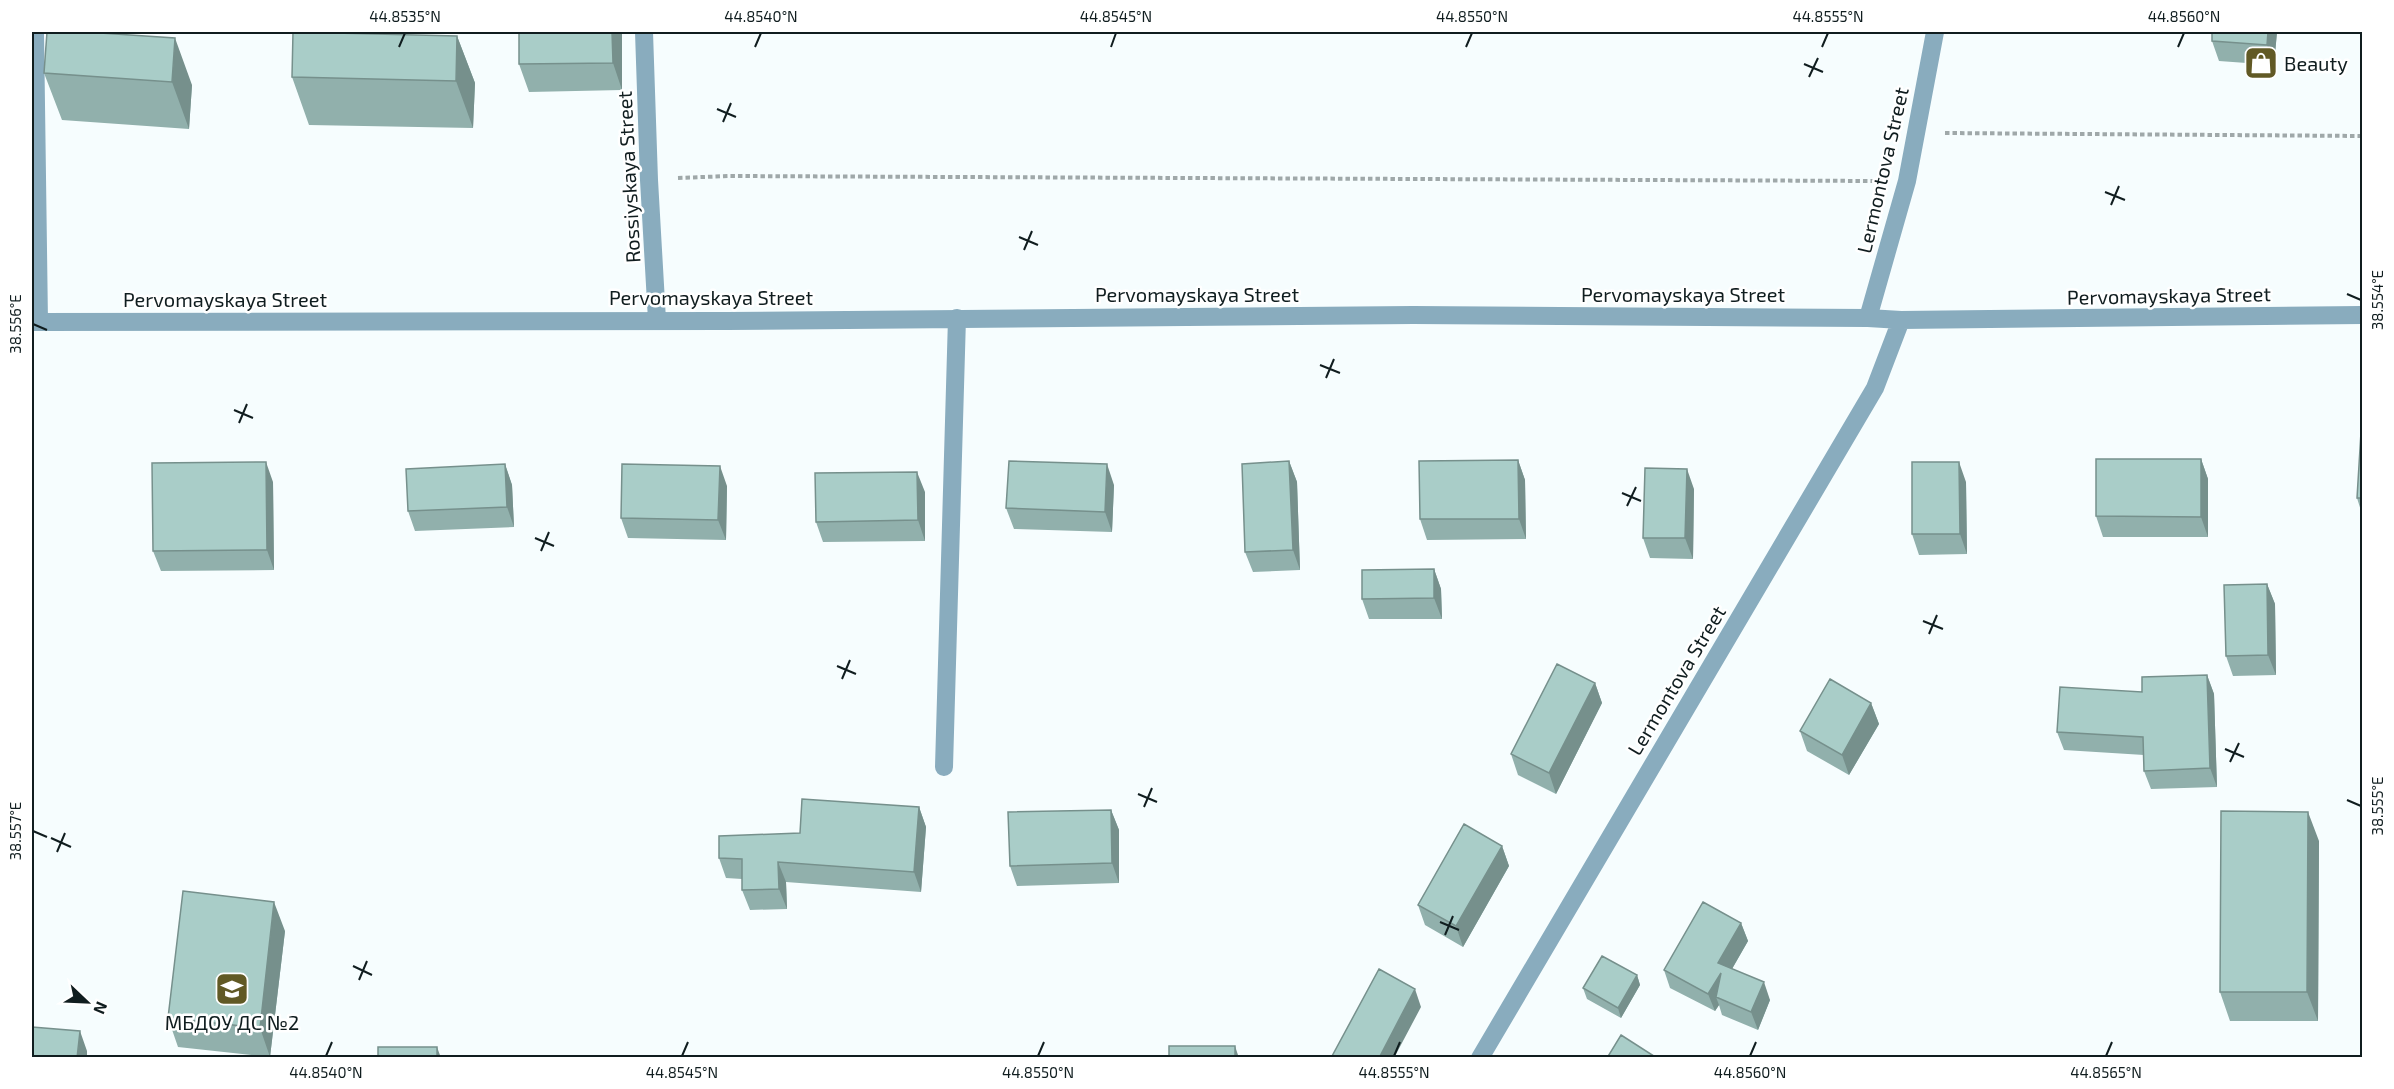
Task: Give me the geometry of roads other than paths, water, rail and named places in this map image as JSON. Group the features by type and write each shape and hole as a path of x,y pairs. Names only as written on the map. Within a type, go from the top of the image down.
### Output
{"street":[{"path":"35,32 35,322"},
{"name":"Rossiyskaya Street","path":"644,32 657,320"},
{"name":"Lermontova Street","path":"1868,318 1907,181 1918,133 1935,32"},
{"name":"Pervomayskaya Street","path":"35,322 727,321 1413,315 1900,320 2362,315"},
{"path":"944,767 957,318"},
{"name":"Lermontova Street","path":"1480,1058 1875,388 1900,320"}],"place":[{"name":"Beauty","path":"2261,63"},
{"name":"МБДОУ ДС №2","path":"232,989"}]}
